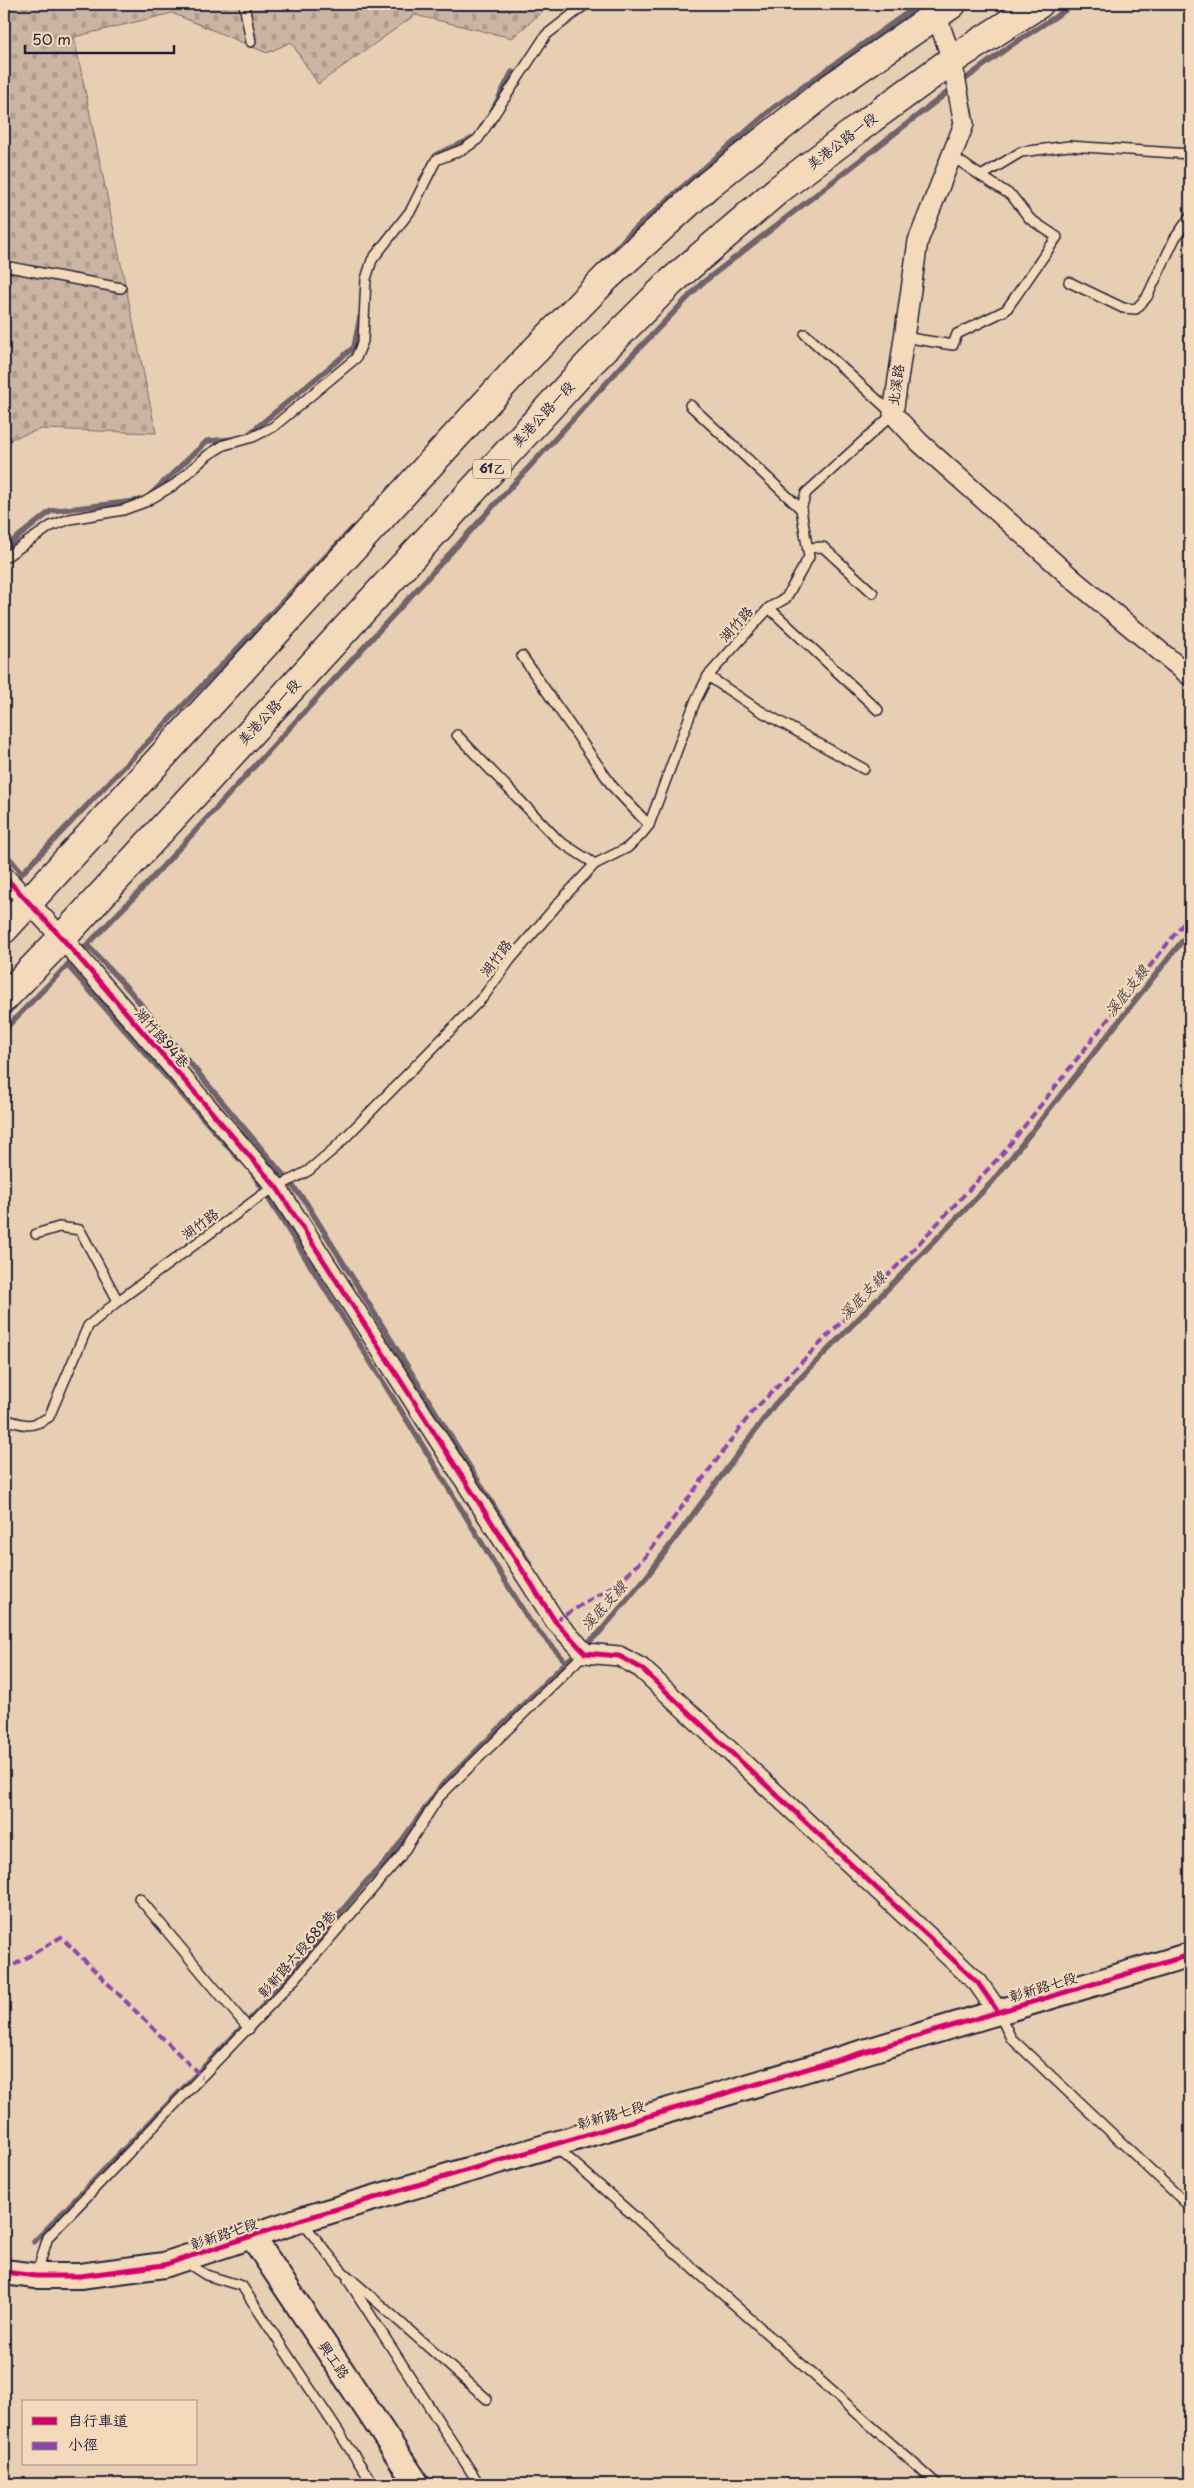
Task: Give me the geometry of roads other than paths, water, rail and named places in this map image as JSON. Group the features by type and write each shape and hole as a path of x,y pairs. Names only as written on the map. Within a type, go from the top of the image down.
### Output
{"main road":[{"name":"美港公路一段","path":"4,998 62,938 588,365 671,282 778,190 871,119 952,60 1039,4"},
{"path":"4,929 29,904 520,366 607,277 715,179 826,91 940,8"}],"street":[{"name":"北溪路","path":"940,8 964,124 918,241 893,414 919,442 1074,581 1190,676"},
{"name":"湖竹路94巷","path":"4,876 62,938 277,1188 555,1621 585,1653"},
{"path":"585,1653 619,1656 641,1668 978,1982 998,2012"},
{"name":"彰新路七段","path":"5,2274 80,2276 164,2265 300,2220 1190,1955"},
{"name":"興工路","path":"252,2236 417,2484"}],"lane":[{"path":"244,4 251,42"},
{"path":"4,558 51,526 70,519 123,510 145,502 174,485 208,455 224,445 253,437 273,427 356,358 364,341 366,279 372,260 411,210 436,160 464,149 478,139 546,35 586,4"},
{"path":"981,176 1021,152 1069,146 1190,154"},
{"path":"903,337 953,345 957,334 1006,310 1057,237 1030,219 1012,196 952,156"},
{"path":"1069,282 1123,308 1136,308 1147,297 1175,238 1190,216"},
{"path":"4,266 121,288"},
{"path":"690,405 801,509 806,493 893,414 805,334"},
{"name":"湖竹路","path":"4,1419 24,1426 36,1425 49,1417 88,1326 118,1301 262,1195 308,1171 335,1148 484,996 510,960 595,864 627,848 641,835 649,824 695,702 708,676 769,608 786,598 809,557 801,509"},
{"path":"808,548 823,546 873,593"},
{"path":"769,608 878,710"},
{"path":"522,656 612,787 649,824"},
{"path":"708,676 758,709 864,768"},
{"path":"457,735 559,841 595,864"},
{"path":"36,1234 59,1227 80,1230 118,1301"},
{"name":"彰新路六段689巷","path":"36,2276 48,2237 249,2029 400,1857 439,1797 585,1653"},
{"path":"139,1898 249,2029"},
{"path":"998,2012 1011,2038 1190,2207"},
{"path":"552,2144 938,2484"},
{"path":"300,2220 342,2271 479,2484"},
{"path":"182,2259 206,2275 242,2286 373,2484"},
{"path":"342,2271 487,2399"}],"waterway":[{"path":"960,83 1010,46 1075,4"},
{"path":"603,263 628,235 773,108 914,8"},
{"path":"490,115 512,72"},
{"path":"4,1030 141,890 621,367 701,284 953,88"},
{"path":"421,180 437,154 474,138"},
{"path":"244,438 354,347 360,317"},
{"path":"149,496 207,441 233,439"},
{"path":"4,548 51,511 136,501"},
{"path":"4,892 353,528"},
{"path":"4,852 22,873"},
{"name":"溪底支線","path":"252,1172 529,1620 566,1662 599,1633 648,1575 775,1404 992,1182 1190,931"},
{"path":"87,945 129,990 305,1201 531,1566"},
{"name":"溪底支線","path":"67,965 240,1160"},
{"path":"34,2242 259,2010 365,1883 389,1858 442,1785 566,1662"}]}
